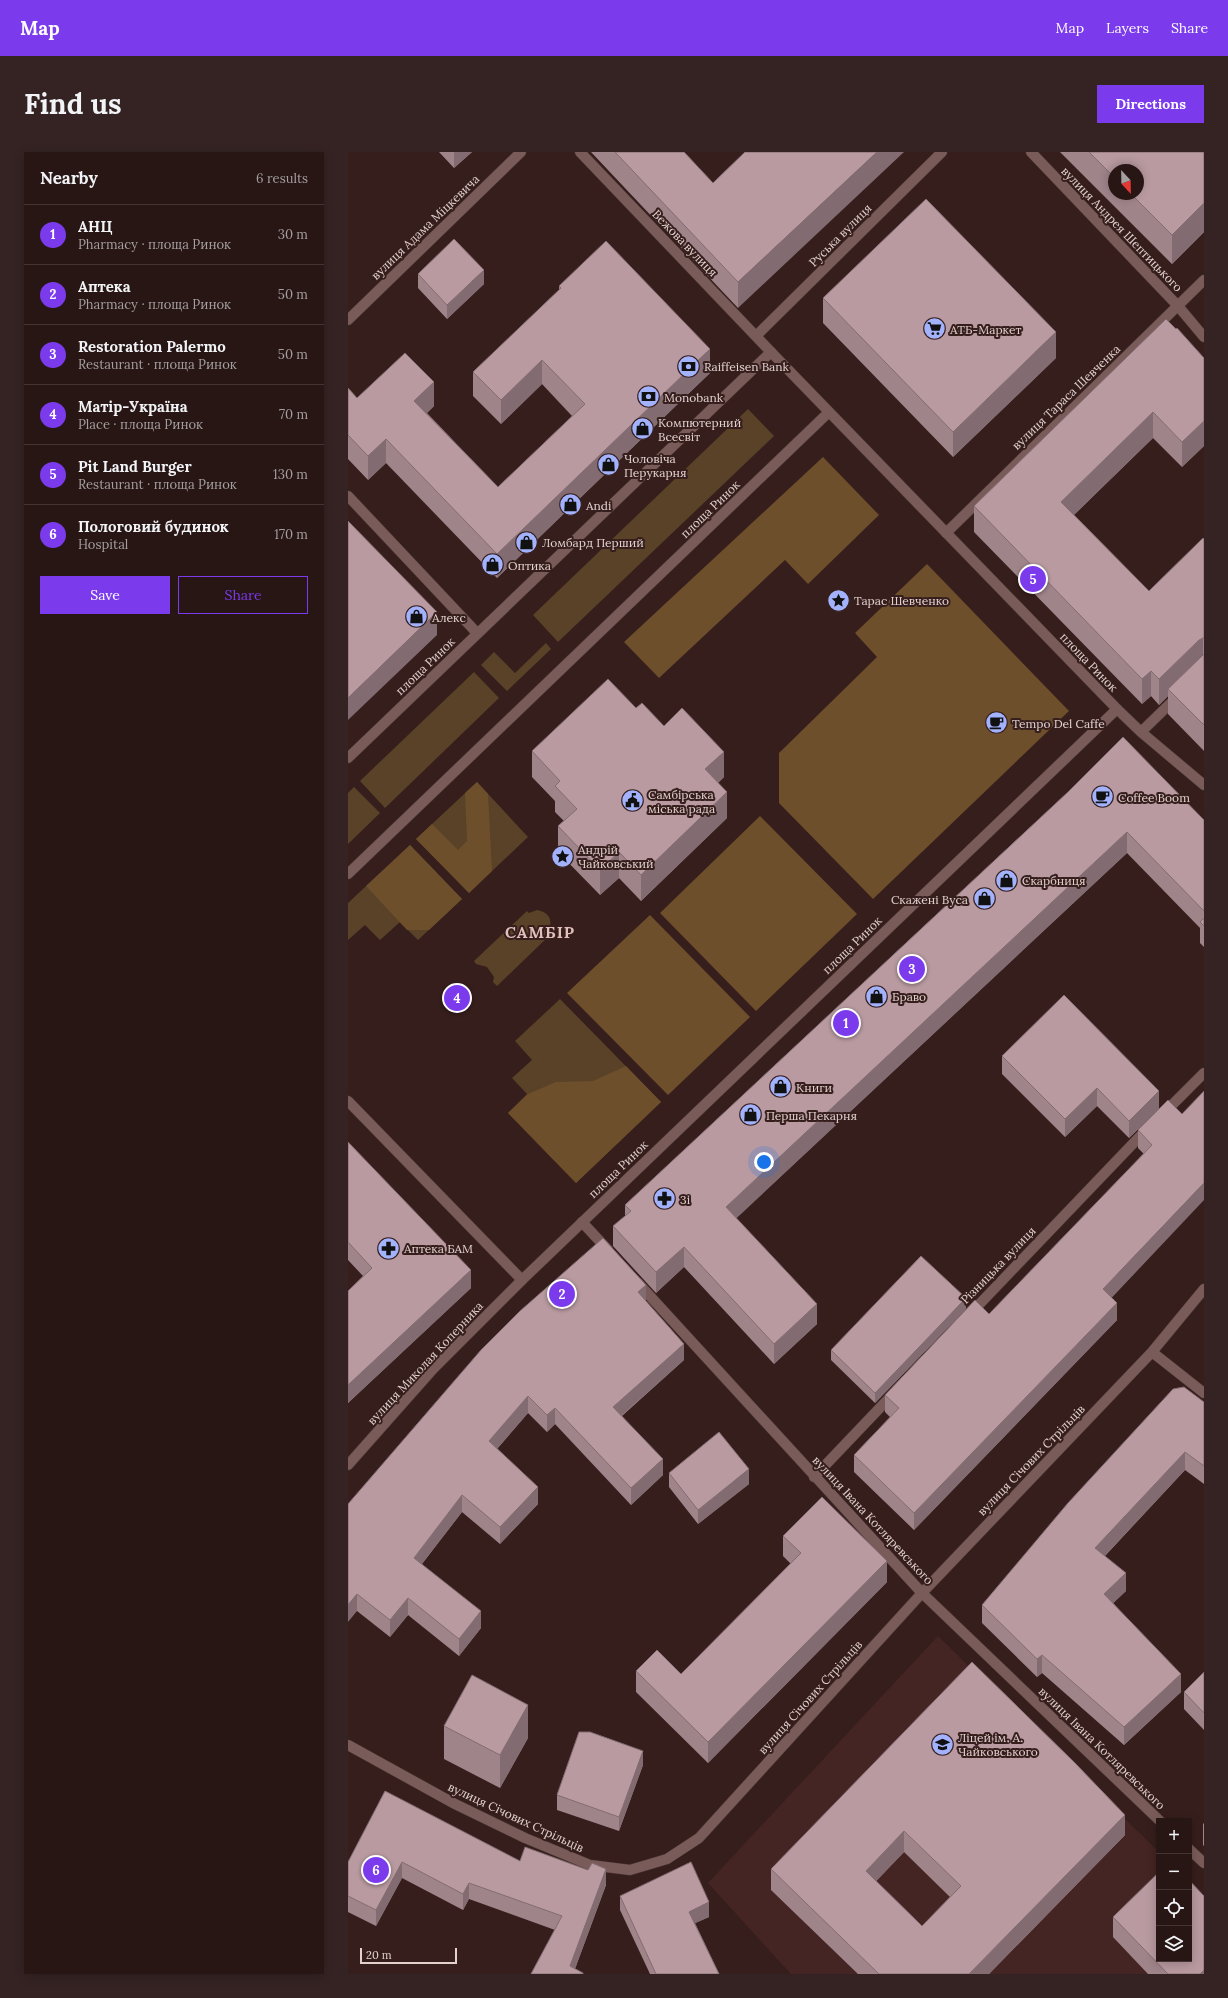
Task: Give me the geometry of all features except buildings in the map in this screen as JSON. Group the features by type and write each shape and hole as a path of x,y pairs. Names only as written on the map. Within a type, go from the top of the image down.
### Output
{"street":[{"name":"вулиця Адама Міцкевича","path":"348,320 521,152"},
{"name":"Вежова вулиця","path":"580,152 770,352"},
{"name":"Руська вулиця","path":"756,336 942,152"},
{"name":"вулиця Андрея Шептицького","path":"1032,152 1178,306 1204,337"},
{"name":"вулиця Тараса Шевченка","path":"946,533 1204,280"},
{"name":"площа Ринок","path":"348,758 770,352 1117,709 522,1280"},
{"name":"площа Ринок","path":"348,874 829,412"},
{"path":"348,496 478,633"},
{"path":"1141,732 1183,691"},
{"path":"1117,709 1141,732 1204,785"},
{"name":"Різницька вулиця","path":"963,1320 1123,1153 1204,1073"},
{"path":"348,1101 522,1280"},
{"path":"582,1222 614,1256"},
{"name":"вулиця Івана Котляревського","path":"630,1274 814,1477 922,1593 1157,1818"},
{"name":"вулиця Миколая Коперника","path":"348,1465 433,1369 522,1280"},
{"name":"вулиця Січових Стрільців","path":"348,1745 455,1804 525,1838 590,1865 630,1870 667,1859 699,1838 922,1593 1152,1352 1204,1289"},
{"path":"1152,1352 1204,1393"},
{"path":"814,1477 902,1384"},
{"path":"1192,1852 1204,1863"}],"shaded area":[{"path":"748,409 774,436 558,642 533,615"},
{"path":"823,457 879,515 808,584 785,560 659,678 624,642"},
{"path":"927,564 1069,711 873,899 779,803 779,753 877,657 855,633"},
{"path":"546,643 551,649 507,691 481,665 494,652 515,673"},
{"path":"474,672 499,698 385,808 360,781"},
{"path":"477,782 528,837 469,893 416,839"},
{"path":"477,782 488,794 492,871 469,893 416,839 432,824 458,850 467,841 465,793"},
{"path":"354,787 380,813 348,844 348,793"},
{"path":"760,816 857,914 756,1011 660,913"},
{"path":"410,845 462,899 418,940 400,922 380,940 365,925 348,940 348,903"},
{"path":"410,845 462,899 429,930 407,930 366,886"},
{"path":"537,910 545,913 550,918 550,925 547,932 550,935 497,986 493,982 494,977 487,967 476,964 474,961 527,911 529,913"},
{"path":"650,915 750,1017 668,1095 567,993"},
{"path":"560,999 661,1102 576,1183 508,1113 527,1094 512,1078 532,1060 515,1041"},
{"path":"626,1066 661,1102 576,1183 508,1113 528,1094 556,1082 593,1081"},
{"name":"Ліцей ім. А. Чайковського","path":"938,1636 1156,1849 1156,1962 1192,1962 1204,1974 791,1974 708,1883"}],"place":[{"name":"АТБ-Маркет","path":"935,329"},
{"name":"Raiffeisen Bank","path":"689,366"},
{"name":"Monobank","path":"649,397"},
{"name":"Компютерний Всесвіт","path":"642,429"},
{"name":"Чоловіча Перукарня","path":"609,465"},
{"name":"Andi","path":"571,505"},
{"name":"Ломбард Перший","path":"526,542"},
{"name":"Оптика","path":"493,565"},
{"name":"Pit Land Burger","path":"1033,579"},
{"name":"Тарас Шевченко","path":"838,600"},
{"name":"Алекс","path":"416,617"},
{"name":"Tempo Del Caffe","path":"997,723"},
{"name":"Coffee Boom","path":"1102,797"},
{"name":"Самбірська міська рада","path":"633,801"},
{"name":"Андрій Чайковський","path":"563,856"},
{"name":"Скарбниця","path":"1007,880"},
{"name":"Скажені Вуса","path":"984,899"},
{"name":"Restoration Palermo","path":"912,969"},
{"name":"Браво","path":"877,996"},
{"name":"Матір-Україна","path":"457,998"},
{"name":"АНЦ","path":"846,1023"},
{"name":"Книги","path":"780,1087"},
{"name":"Перша Пекарня","path":"751,1115"},
{"name":"3і","path":"665,1199"},
{"name":"Аптека БАМ","path":"389,1248"},
{"name":"Аптека","path":"562,1294"},
{"name":"Ліцей ім. А. Чайковського","path":"943,1744"},
{"name":"Пологовий будинок","path":"376,1870"}],"district":[{"name":"САМБІР","path":"540,932"}]}
